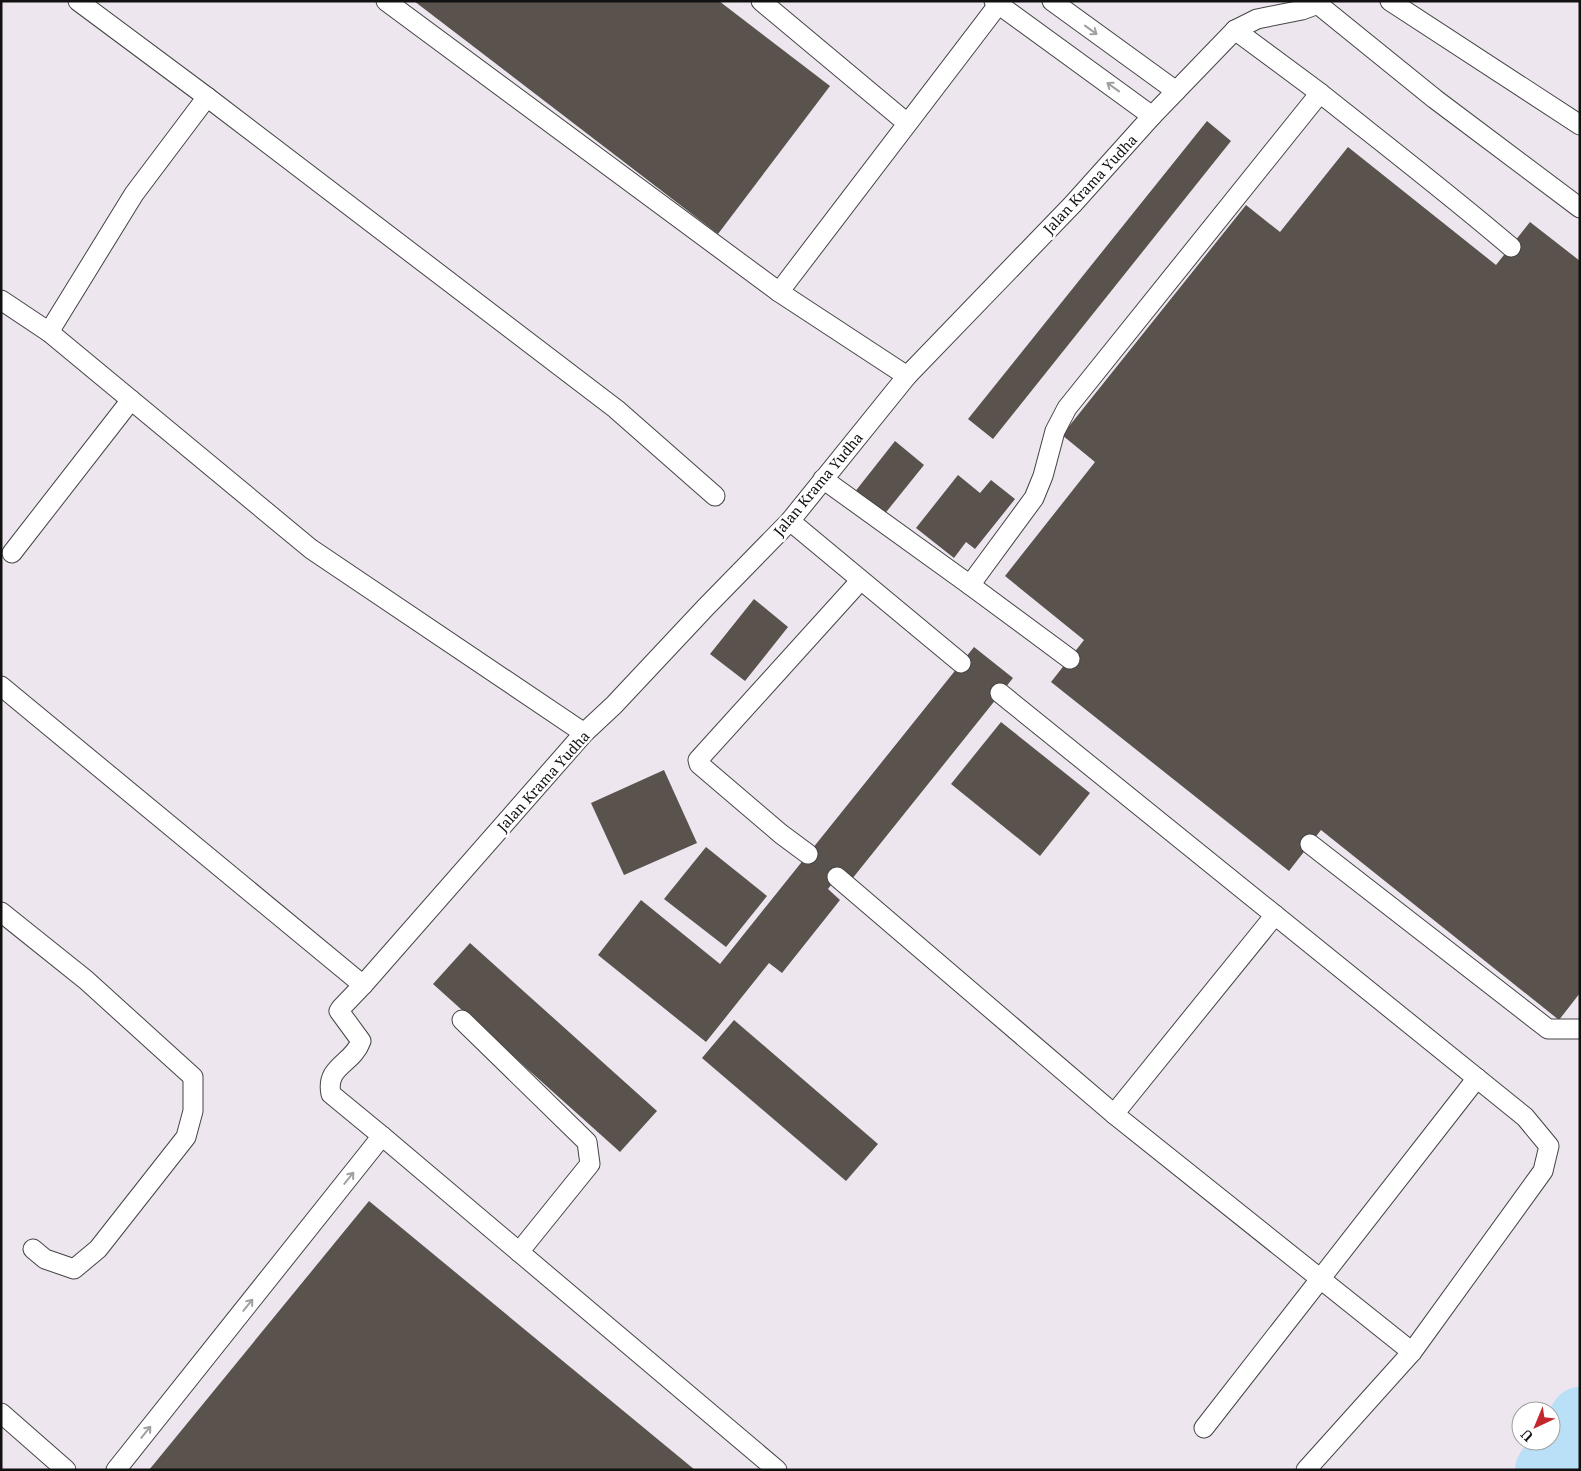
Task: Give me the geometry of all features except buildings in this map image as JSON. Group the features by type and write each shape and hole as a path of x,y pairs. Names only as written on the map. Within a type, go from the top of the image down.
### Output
{"lane":[{"path":"78,1 616,408 715,496"},
{"path":"386,1 779,292 906,376"},
{"path":"761,1 908,123"},
{"path":"1052,1 1176,91"},
{"path":"1390,1 1580,125"},
{"path":"779,292 998,2 1152,116"},
{"path":"1318,2 1435,99 1580,208"},
{"name":"Jalan Krama Yudha","path":"382,1136 331,1094 329,1084 332,1074 358,1049 360,1041 341,1016 340,1008 363,985 584,733 614,705 790,521 906,376 1073,204 1152,116 1235,30 1257,18 1302,10 1318,2"},
{"path":"1235,30 1320,93 1463,206 1511,247"},
{"path":"970,585 1034,498 1043,476 1055,430 1067,408 1320,93"},
{"path":"49,332 134,194 207,97"},
{"path":"1,300 49,332 311,549 584,733"},
{"path":"12,553 131,400"},
{"path":"823,479 1070,659"},
{"path":"790,521 961,663"},
{"path":"808,854 781,834 699,764 698,760 860,581"},
{"path":"1,686 363,985"},
{"path":"1000,693 1525,1117 1549,1146 1544,1171 1412,1352 1306,1470"},
{"path":"1310,844 1548,1029 1580,1029"},
{"path":"837,877 1114,1114 1412,1352"},
{"path":"1,912 86,980 193,1077 193,1111 186,1138 98,1249 74,1269 46,1259 33,1250"},
{"path":"1114,1114 1275,915"},
{"path":"462,1020 587,1142 590,1164 520,1252"},
{"path":"1204,1428 1477,1078"},
{"path":"116,1470 382,1136 777,1470"},
{"path":"1,1413 66,1470"}],"shaded area":[{"path":"1,1 1580,1 1580,1470 1,1470"}],"waterway":[{"path":"1545,1470 1580,1417"}]}
